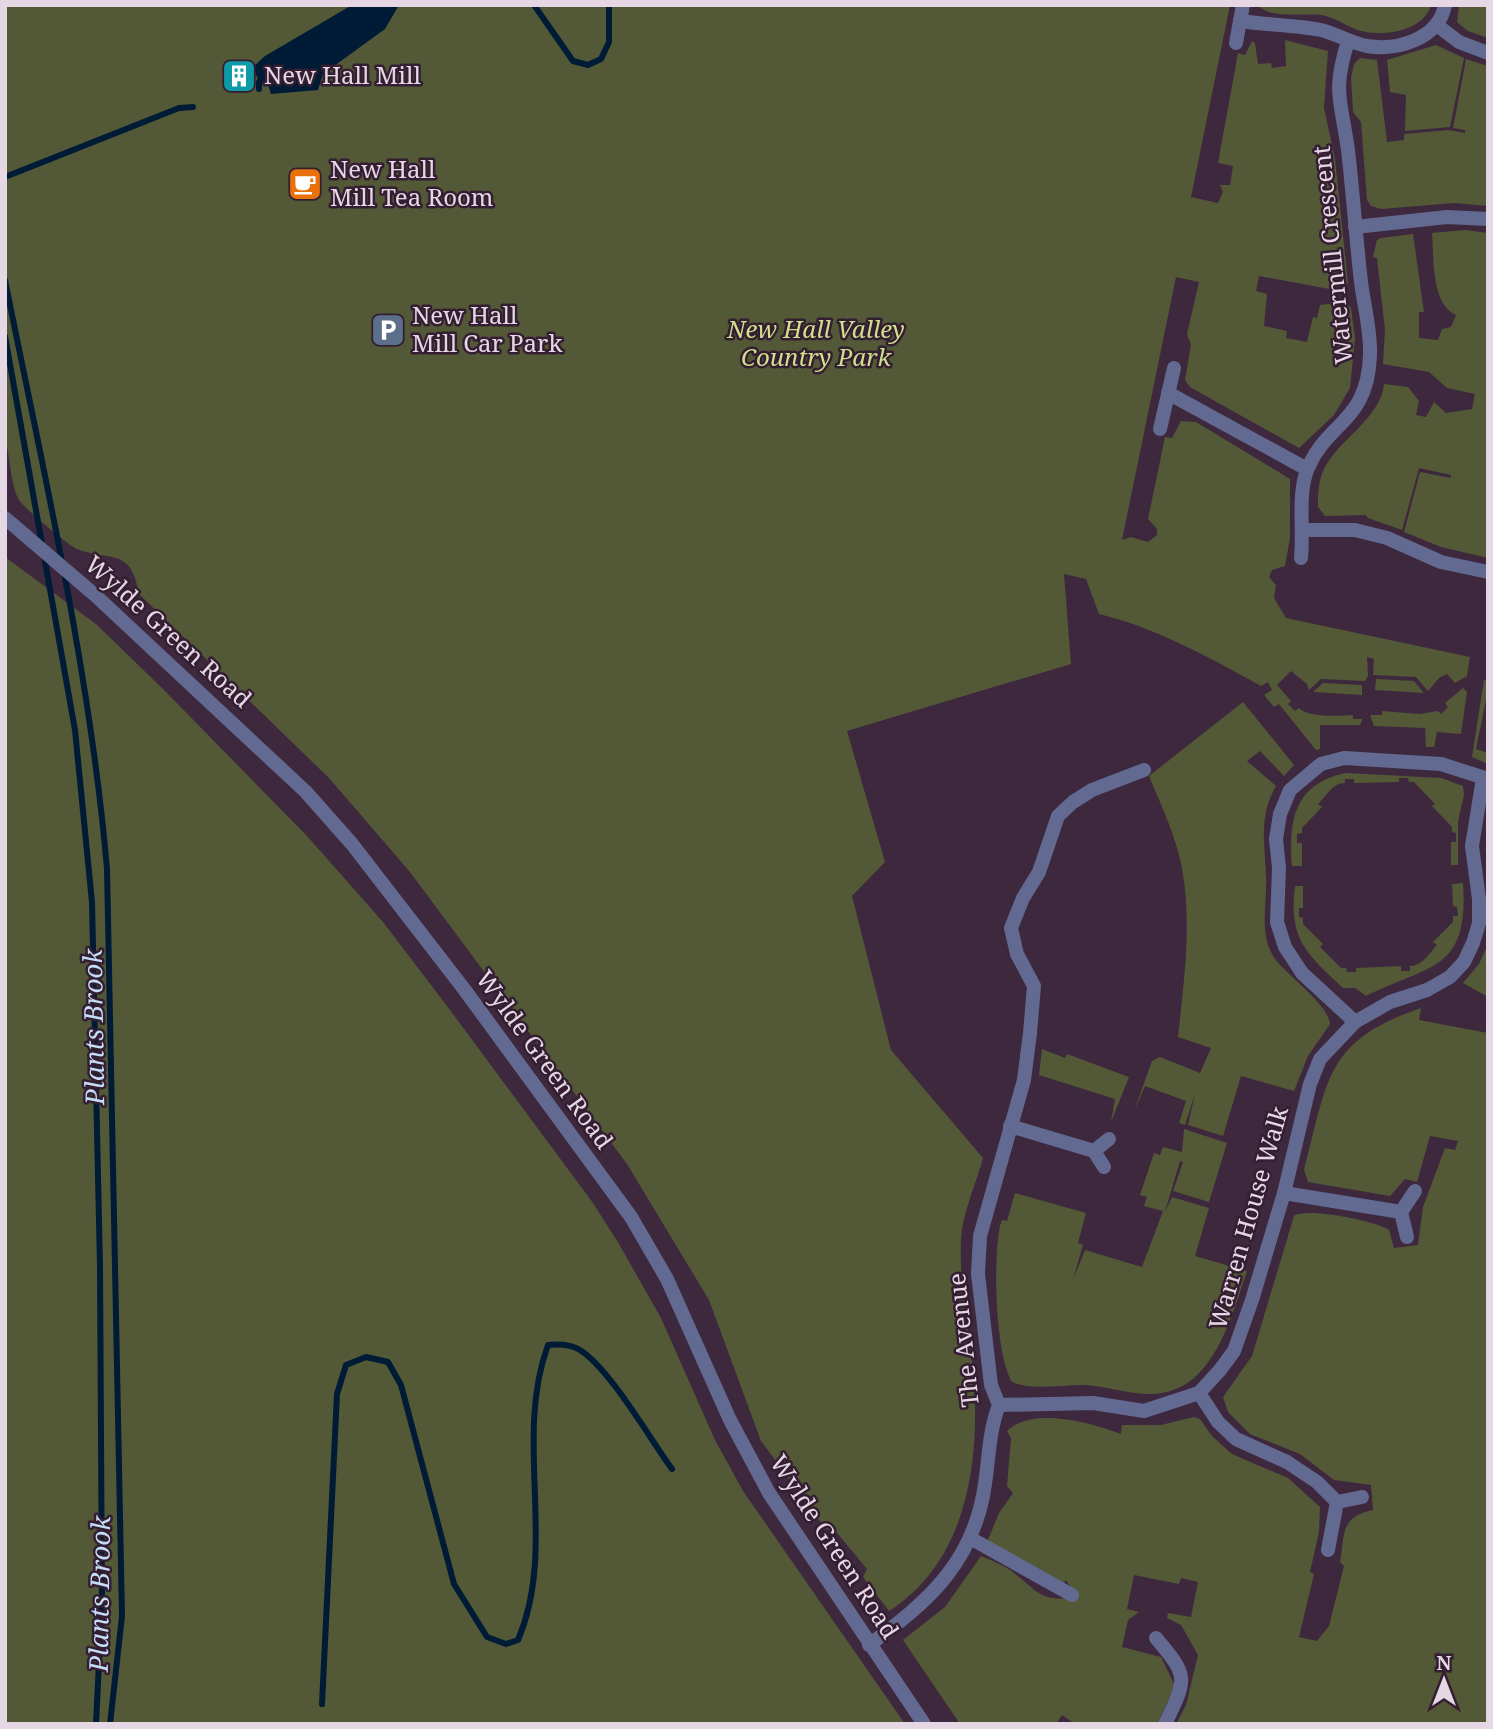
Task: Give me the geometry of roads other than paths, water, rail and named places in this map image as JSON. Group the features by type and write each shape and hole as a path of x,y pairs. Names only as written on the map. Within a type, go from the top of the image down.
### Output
{"street":[{"path":"1236,43 1243,5"},
{"path":"1240,21 1322,30 1368,46 1394,46 1418,39 1438,26 1445,5"},
{"path":"1438,26 1459,42 1488,52"},
{"name":"Watermill Crescent","path":"1307,469 1316,453 1352,415 1367,381 1369,330 1355,227 1348,147 1337,93 1340,67 1348,41"},
{"path":"1355,227 1447,217 1488,219"},
{"path":"1160,429 1174,368"},
{"path":"1168,393 1307,469 1301,558"},
{"name":"Wylde Green Road","path":"5,518 22,530 306,792 352,844 464,989 631,1216 667,1279 730,1420 769,1493 924,1724"},
{"path":"1304,530 1354,530 1387,538 1441,562 1488,572"},
{"name":"Warren House Walk","path":"1199,1393 1234,1351 1284,1193 1310,1084 1320,1059 1354,1022 1390,1002 1427,990 1450,977 1468,952 1479,923 1472,846 1485,779 1441,764 1344,758 1321,764 1290,790 1280,814 1276,839 1279,868 1277,922 1285,947 1302,973 1354,1022"},
{"name":"The Avenue","path":"869,1645 928,1598 950,1574 970,1538 979,1514 991,1426 999,1405 991,1385 978,1274 979,1236 1024,1080 1034,986 1017,954 1011,928 1023,898 1039,872 1058,817 1073,802 1092,790 1144,770"},
{"path":"1010,1126 1094,1151 1104,1167"},
{"path":"1094,1151 1109,1139"},
{"path":"1407,1237 1401,1212 1415,1191"},
{"path":"1284,1193 1401,1212"},
{"path":"999,1405 1093,1403 1144,1411 1199,1393 1219,1422 1236,1439 1287,1462 1317,1482 1337,1502"},
{"path":"1337,1502 1362,1497"},
{"path":"1328,1550 1337,1502"},
{"path":"970,1538 1072,1595"},
{"path":"1156,1638 1180,1666 1184,1680 1165,1724"}],"water":[{"path":"352,5 399,5 385,29 323,74 318,90 271,94 269,87 259,82 253,67 265,56"}],"waterway":[{"path":"534,5 573,61 588,65 601,59 609,42 609,5"},
{"path":"259,82 259,89"},
{"path":"5,177 179,108 193,107"},
{"path":"5,280 78,647 107,869 122,1616 110,1724"},
{"name":"Plants Brook","path":"5,336 75,730 92,902 100,1267 102,1602 96,1724"},
{"path":"322,1704 337,1394 346,1365 366,1357 388,1362 401,1385 454,1584 487,1637 506,1644 518,1640 529,1605 535,1568 534,1418 538,1381 548,1345 572,1347 592,1359 629,1405 672,1469"}],"place":[{"name":"New Hall Mill","path":"239,76"},
{"name":"New Hall Mill Tea Room","path":"305,184"},
{"name":"New Hall Mill Car Park","path":"388,330"}],"park label":[{"name":"New Hall Valley Country Park","path":"816,344"}]}
